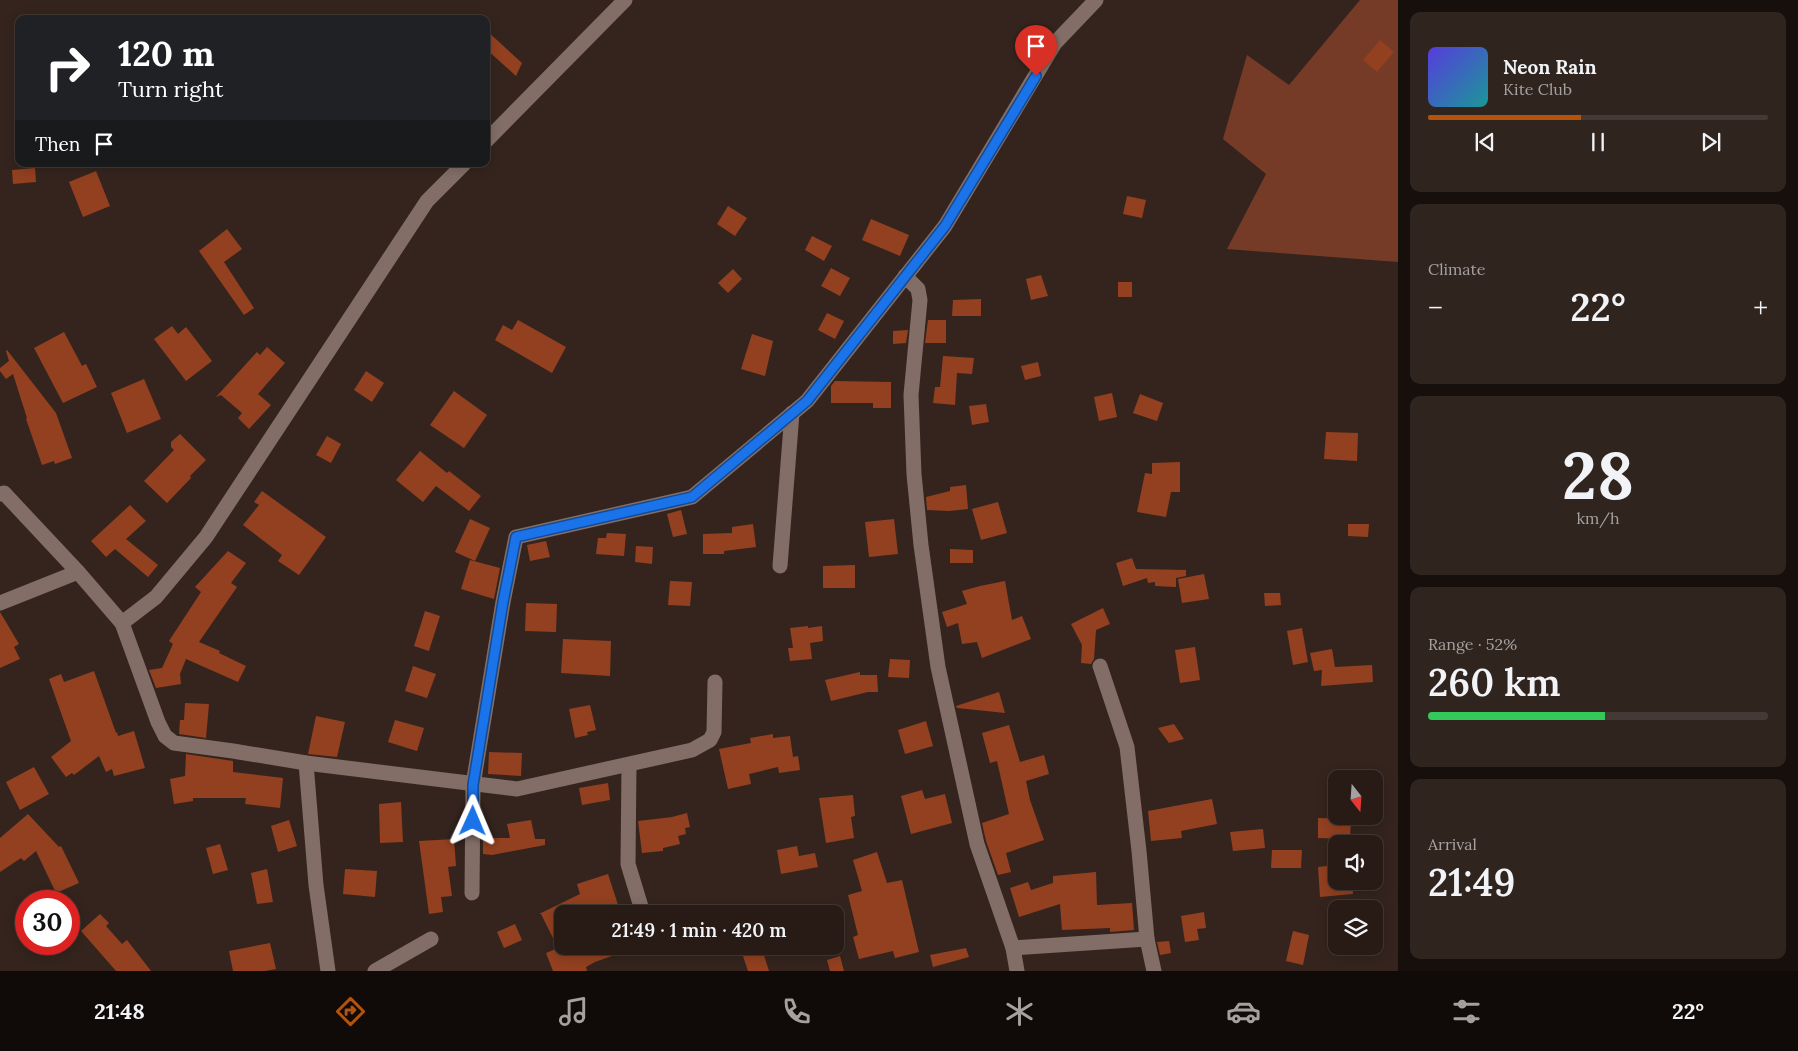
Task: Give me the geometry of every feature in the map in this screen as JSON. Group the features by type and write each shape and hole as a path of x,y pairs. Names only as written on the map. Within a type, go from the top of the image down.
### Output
{"street":[{"path":"490,137 625,0"},
{"path":"472,893 473,785 503,602 516,537 692,497 807,401 945,226 1056,43 1096,0"},
{"path":"122,624 156,597 206,537 428,201 461,167"},
{"path":"905,276 918,289 920,300 911,395 914,464 921,545 938,667 977,844 1013,948 1017,971"},
{"path":"780,566 792,413"},
{"path":"0,494 4,493 78,572 122,624 165,736 174,743 306,763 473,785 518,789 692,750 710,740 714,732 715,682"},
{"path":"0,603 78,572"},
{"path":"1100,666 1127,747 1147,939 1154,971"},
{"path":"306,763 316,885 328,971"},
{"path":"629,764 628,864 640,905"},
{"path":"375,971 431,939"},
{"path":"1013,948 1147,939"}],"shaded area":[{"path":"1360,0 1398,0 1398,262 1227,249 1266,174 1223,139 1247,55 1289,85"}],"building":[{"path":"490,34 522,63 516,76 490,53"},
{"path":"1380,40 1394,52 1377,72 1363,60"},
{"path":"35,168 36,182 13,184 12,170"},
{"path":"96,171 110,206 83,217 69,182"},
{"path":"1127,196 1146,200 1142,218 1123,214"},
{"path":"728,206 747,218 735,236 717,224"},
{"path":"871,219 909,235 900,256 862,240"},
{"path":"227,229 242,249 224,262 254,308 244,315 199,251"},
{"path":"812,236 832,246 824,261 805,250"},
{"path":"831,268 850,278 840,296 821,286"},
{"path":"733,269 742,279 728,293 718,283"},
{"path":"1041,275 1048,296 1031,300 1026,279"},
{"path":"1118,282 1132,282 1132,297 1118,297"},
{"path":"981,299 981,316 952,316 953,300"},
{"path":"827,313 844,321 835,339 818,330"},
{"path":"518,320 566,347 552,373 495,340 503,325 512,330"},
{"path":"928,320 946,320 946,343 925,343"},
{"path":"172,326 178,334 186,327 212,361 186,381 154,339"},
{"path":"908,330 906,343 893,344 893,331"},
{"path":"64,332 82,366 86,364 97,387 63,403 34,348"},
{"path":"752,334 773,341 765,376 741,369"},
{"path":"267,347 285,363 258,394 271,405 249,429 238,418 242,413 221,395 216,397 257,352 260,355"},
{"path":"7,350 56,413 72,458 55,464 54,461 42,465 13,374 6,379 0,371 0,368 9,361"},
{"path":"943,356 974,358 972,374 957,373 955,405 933,403 935,387 940,387"},
{"path":"1038,362 1041,376 1025,380 1021,366"},
{"path":"366,371 384,383 372,402 354,390"},
{"path":"144,379 161,419 127,433 111,393"},
{"path":"835,381 891,382 891,408 873,408 873,403 831,403 831,386"},
{"path":"454,391 487,415 464,448 430,425"},
{"path":"1112,393 1117,417 1099,421 1094,397"},
{"path":"1140,394 1163,403 1157,421 1133,413"},
{"path":"986,404 989,422 972,425 969,406"},
{"path":"1326,432 1358,433 1357,461 1324,459"},
{"path":"180,434 206,460 167,503 144,481 174,450 171,447 171,442"},
{"path":"327,436 341,444 331,463 316,455"},
{"path":"420,451 447,473 449,471 481,496 469,511 436,486 423,502 396,480"},
{"path":"1180,462 1180,492 1171,492 1166,517 1137,512 1145,473 1152,474 1152,463"},
{"path":"966,485 968,509 949,511 927,510 926,497 950,491 950,487"},
{"path":"262,491 326,537 299,575 278,561 282,555 243,525 259,505 254,502"},
{"path":"998,502 1007,533 981,540 972,509"},
{"path":"130,505 146,521 126,539 158,565 148,577 115,549 106,557 91,541"},
{"path":"681,510 687,534 673,537 667,514"},
{"path":"470,519 490,528 475,561 455,552"},
{"path":"894,519 898,554 869,557 865,522"},
{"path":"753,524 756,547 724,551 724,554 703,554 703,534 732,533 732,527"},
{"path":"1348,524 1369,524 1368,537 1348,536"},
{"path":"607,533 626,534 624,556 596,554 598,538 606,538"},
{"path":"546,541 550,557 530,561 527,545"},
{"path":"636,546 653,547 652,564 635,562"},
{"path":"950,549 973,550 973,563 950,563"},
{"path":"228,551 246,563 231,583 237,587 199,642 220,651 219,653 246,666 238,682 186,659 180,674 181,684 156,688 149,670 162,668 173,644 169,641 201,592 195,587"},
{"path":"1132,558 1136,569 1186,570 1186,576 1176,578 1176,587 1155,586 1155,582 1148,583 1147,578 1123,586 1116,563"},
{"path":"470,560 500,568 494,599 461,589"},
{"path":"855,565 855,588 823,588 823,566"},
{"path":"1204,574 1209,599 1182,603 1178,579"},
{"path":"670,581 692,582 690,606 668,605"},
{"path":"1005,581 1012,620 1022,616 1031,639 982,658 977,642 962,644 958,623 947,627 942,612 967,604 962,591"},
{"path":"1264,593 1280,593 1281,605 1265,606"},
{"path":"526,603 557,604 556,632 525,631"},
{"path":"1103,608 1110,624 1096,630 1094,659 1091,664 1081,663 1082,645 1071,624"},
{"path":"425,611 440,616 429,651 414,646"},
{"path":"0,612 19,644 14,647 20,659 0,668"},
{"path":"808,626 808,628 822,626 823,641 810,643 812,659 790,661 788,648 793,648 790,628"},
{"path":"1302,628 1308,662 1293,665 1287,631"},
{"path":"563,639 611,641 610,676 561,673"},
{"path":"1195,647 1200,680 1180,683 1175,650"},
{"path":"1332,649 1335,667 1372,665 1373,682 1321,686 1322,670 1314,671 1310,653"},
{"path":"890,659 910,660 909,678 888,677"},
{"path":"413,666 436,674 427,698 405,691"},
{"path":"94,671 116,733 118,736 134,731 145,768 114,776 112,769 106,772 99,756 74,775 72,773 66,777 51,757 71,741 49,679 61,674 64,682"},
{"path":"860,672 860,675 877,675 878,692 868,692 831,701 825,680"},
{"path":"999,692 1005,713 957,708 956,706"},
{"path":"185,703 209,704 206,738 179,734 180,720 184,720"},
{"path":"590,705 596,730 587,732 588,735 575,738 569,709"},
{"path":"316,716 345,722 337,757 308,754"},
{"path":"395,720 424,728 417,751 388,742"},
{"path":"926,721 933,746 905,754 898,730"},
{"path":"1174,724 1184,739 1169,743 1158,728"},
{"path":"1009,725 1020,762 1044,755 1049,774 1026,781 1030,800 1044,840 1006,853 1011,872 998,875 982,823 1009,814 997,761 990,763 982,733"},
{"path":"773,734 773,738 790,736 793,757 798,756 800,770 779,773 778,767 749,774 751,784 728,789 719,749 751,743 750,738"},
{"path":"489,752 522,753 521,776 488,774"},
{"path":"186,754 233,761 233,772 283,778 280,808 245,804 246,798 193,798 193,801 174,804 170,779 185,776"},
{"path":"34,767 49,794 20,810 6,782"},
{"path":"608,783 610,800 582,805 579,788"},
{"path":"922,790 925,799 945,794 952,823 911,834 901,796"},
{"path":"853,795 855,816 851,817 854,838 826,843 819,798"},
{"path":"1212,799 1217,824 1181,831 1182,838 1151,841 1148,811"},
{"path":"401,802 403,842 380,843 379,804"},
{"path":"687,813 690,827 685,828 686,834 678,836 680,844 663,848 663,851 642,853 638,821 672,817"},
{"path":"28,814 59,847 61,846 79,883 63,890 55,890 36,851 24,861 21,858 0,872 0,838"},
{"path":"1318,818 1328,818 1328,825 1351,825 1350,835 1328,835 1328,838 1318,838"},
{"path":"289,820 297,846 278,852 271,826"},
{"path":"531,820 535,839 545,839 545,845 492,855 483,854 483,838 510,838 507,824"},
{"path":"1263,829 1265,848 1233,851 1230,832"},
{"path":"454,839 456,866 448,867 452,896 441,897 443,912 429,914 419,841"},
{"path":"220,844 228,870 213,874 206,848"},
{"path":"797,846 799,856 815,853 818,867 781,874 777,850"},
{"path":"1272,850 1302,850 1301,868 1271,868"},
{"path":"877,852 887,883 902,880 919,952 895,958 893,951 859,959 853,937 858,935 848,895 862,891 853,860"},
{"path":"1328,866 1328,890 1353,890 1353,894 1320,897 1318,867"},
{"path":"267,869 273,902 257,904 251,873"},
{"path":"345,869 377,871 375,897 343,894"},
{"path":"1096,872 1097,905 1132,903 1134,930 1110,932 1110,928 1062,930 1060,904 1019,917 1010,888 1028,882 1031,890 1053,883 1053,876"},
{"path":"608,874 618,905 557,905 580,894 577,884"},
{"path":"554,907 554,940 541,914 539,914"},
{"path":"1204,912 1206,928 1197,929 1199,940 1185,942 1181,916"},
{"path":"100,914 109,923 106,926 122,944 127,940 151,971 116,971 81,931"},
{"path":"515,924 522,940 504,948 497,932"},
{"path":"1293,931 1309,935 1303,965 1286,961"},
{"path":"1169,941 1171,953 1160,955 1157,942"},
{"path":"270,943 276,969 233,971 229,951"},
{"path":"966,948 969,957 933,967 930,955"},
{"path":"554,950 554,955 614,955 586,967 587,971 553,971 546,953"},
{"path":"764,955 769,971 748,971 743,956"},
{"path":"840,956 844,971 830,971 827,960"}],"route":[{"path":"473,821 473,785 503,602 516,537 692,497 807,401 945,226 1036,76"}]}
